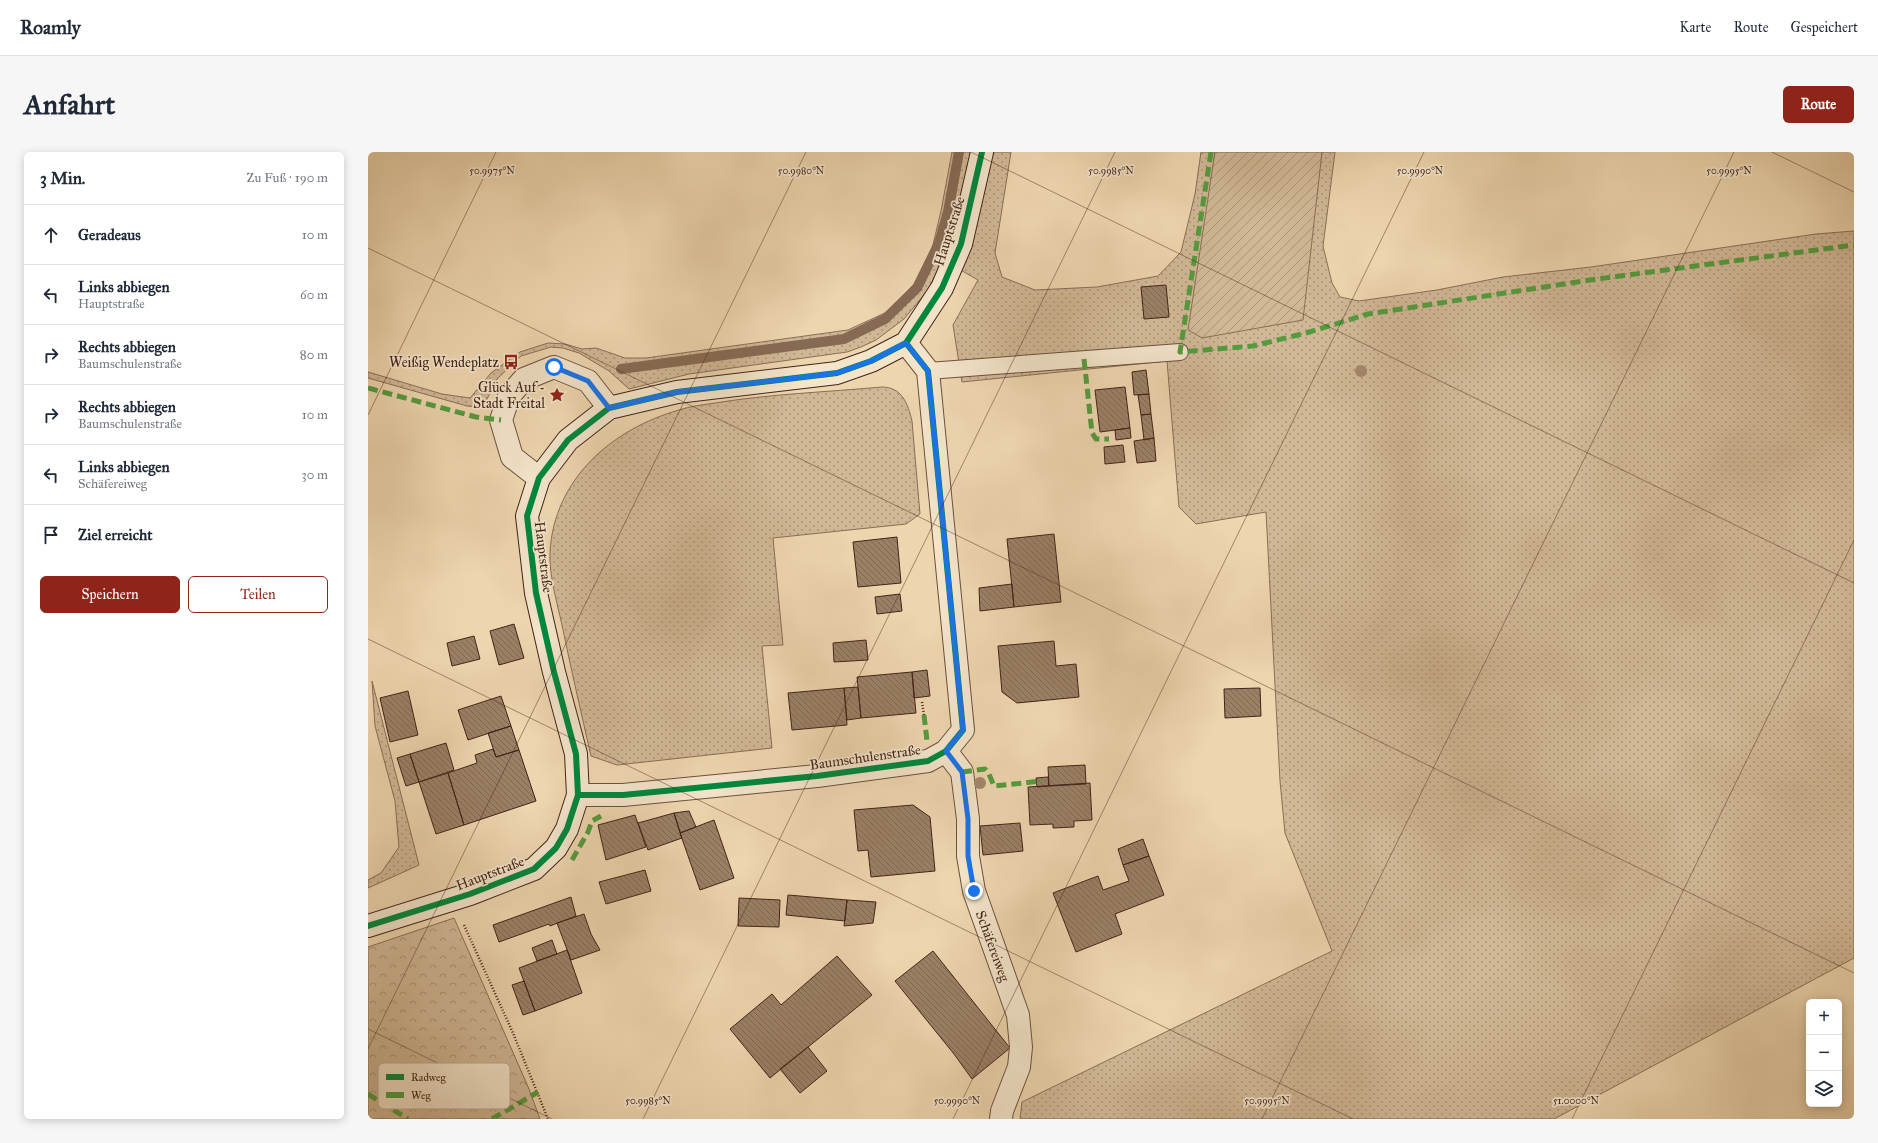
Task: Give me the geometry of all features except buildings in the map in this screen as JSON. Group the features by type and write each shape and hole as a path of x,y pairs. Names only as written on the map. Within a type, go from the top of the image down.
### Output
{"street":[{"name":"Hauptstraße","path":"368,926 454,899 534,870 556,848 567,829 578,795 576,754 554,672 536,593 527,516 540,478 568,440 609,408 677,392 837,373 871,361 906,343 942,288 961,244 982,152"},
{"path":"906,343 928,371"},
{"path":"540,478 512,457 501,420 509,396 524,379 554,367 588,381 609,408"},
{"name":"Baumschulenstraße","path":"578,795 623,795 817,776 928,761 946,751 963,730 928,371"},
{"name":"Schäfereiweg","path":"946,751 962,772 968,819 968,856 974,891 1018,1015 1021,1047 1019,1066 1002,1111 1001,1119"}],"lane":[{"path":"928,371 1180,352"}],"path":[{"path":"922,702 924,715"},
{"path":"454,899 513,1033 548,1119"}],"green space":[{"path":"952,152 1011,152 995,253 1002,277 1035,290 1097,287 1158,276 1181,252 1195,194 1201,152 1215,152 1201,255 1319,162 1322,152 1335,152 1323,246 1332,283 1340,297 1359,301 1437,290 1503,277 1591,267 1816,234 1854,231 1854,958 1554,1119 1020,1119 1022,1102 1332,951 1285,833 1280,781 1266,512 1196,524 1179,507 1167,361 962,382 953,325 978,280 943,260 928,290 904,319 876,340 847,352 689,374 629,389 609,371 579,353 563,348 551,347 521,356 497,379 483,407 467,406 368,378 368,372 442,394 470,398 491,373 520,352 548,343 565,344 582,349 596,348 625,358 646,358 848,330 887,312 915,283 931,253 941,211"},
{"path":"1215,152 1322,152 1303,320 1202,338 1188,330"},
{"path":"882,387 895,390 899,393 906,403 912,421 920,514 906,524 773,538 783,645 762,646 772,748 617,765 591,756 554,589 550,561 554,526 562,502 575,480 591,461 610,444 631,430 654,419 683,409 757,397"},
{"path":"372,681 419,865 368,888 368,880 381,873 399,847 395,801 375,726"},
{"path":"454,918 529,1089 540,1119 368,1119 368,947"}],"waterway":[{"path":"621,369 844,339 885,319 917,288 939,243 948,212 959,152"}],"marked path":[{"path":"1211,152 1180,352 1253,346 1306,333 1368,314 1590,280 1854,245"},
{"path":"1084,359 1092,433 1096,439 1109,439"},
{"path":"368,388 476,417 501,420"},
{"path":"924,715 927,741"},
{"path":"962,772 985,769 994,786 1042,781"},
{"path":"572,860 588,832 592,821 601,816"},
{"path":"510,1108 538,1092"},
{"path":"368,1094 378,1100"},
{"path":"392,1109 408,1119"},
{"path":"492,1119 509,1109"}],"cycle path":[{"path":"368,926 470,894 534,869 556,848 567,829 578,795 576,754 554,672 536,593 527,516 539,478 568,440 609,408 677,392 837,373 871,361 906,343 942,288 961,244 982,152"},
{"path":"578,795 623,795 817,776 928,761 946,751 963,730 928,371 906,343"}],"place":[{"name":"Weißig Wendeplatz","path":"511,362"},
{"name":"Glück Auf - Stadt Freital","path":"557,395"}],"route":[{"path":"554,367 588,381 609,408 677,392 837,373 871,361 906,343 928,371 933,435 963,730 946,751 962,772 968,819 968,856 974,891"}]}
